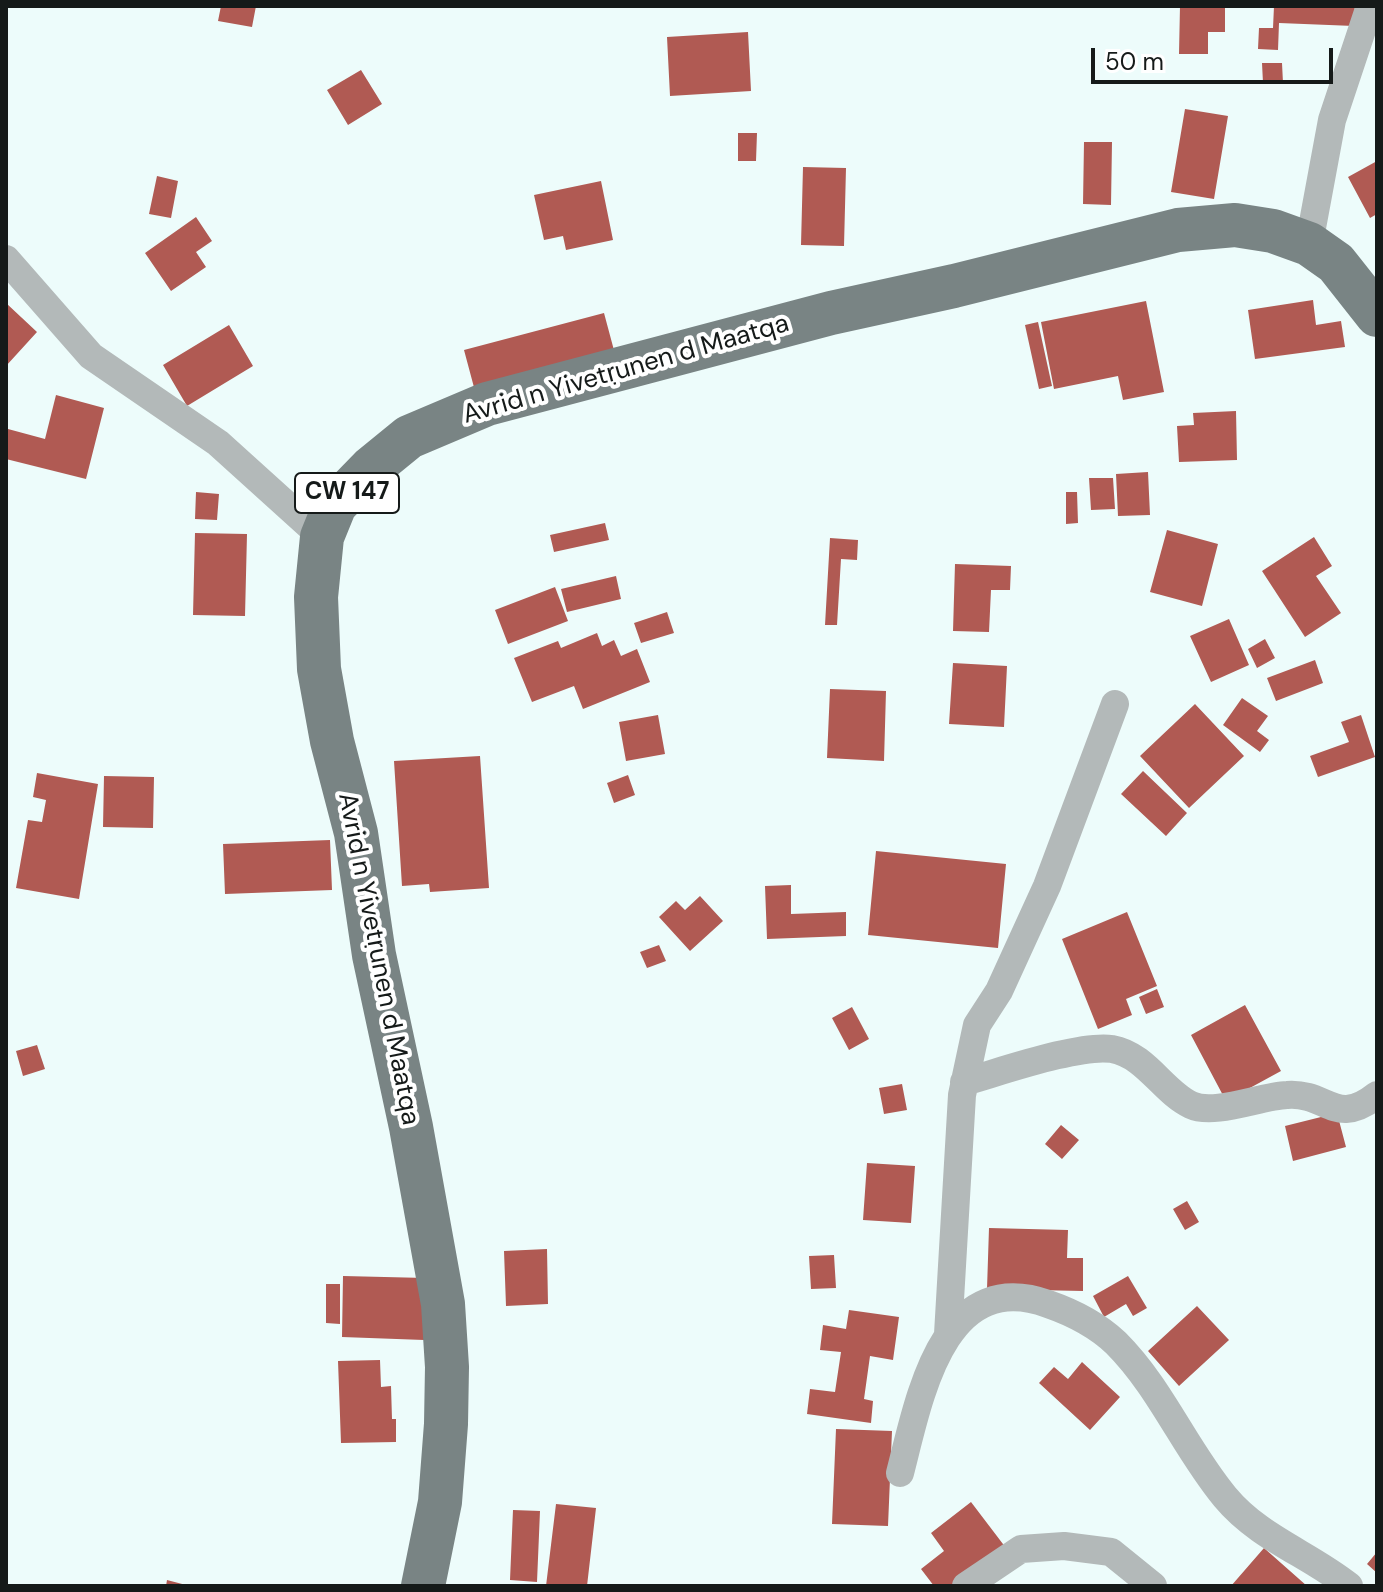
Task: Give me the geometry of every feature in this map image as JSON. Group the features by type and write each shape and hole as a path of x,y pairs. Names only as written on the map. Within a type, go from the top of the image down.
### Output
{"main road":[{"name":"Avrid n Yivetṛunen d Maatqa","path":"423,1586 440,1502 446,1424 447,1367 443,1304 433,1236 374,955 356,833 332,741 319,669 316,597 322,537 335,505 371,468 409,437 487,404 831,313 1178,230 1235,225 1273,231 1309,244 1336,263 1377,315"}],"street":[{"path":"1309,244 1332,120 1370,6"},
{"path":"6,259 91,356 218,443 322,537"},
{"path":"948,1334 964,1082 977,1025 999,991 1037,911 1115,704"},
{"path":"964,1082 1084,1049 1113,1049 1131,1056 1195,1107 1218,1107 1288,1094 1314,1097 1334,1109 1351,1110 1364,1106 1377,1095"},
{"path":"900,1473 926,1378 948,1334 968,1313 991,1299 1012,1296 1033,1298 1091,1322 1117,1344 1146,1380 1227,1499 1271,1538 1349,1586"},
{"path":"966,1586 1021,1549 1064,1546 1111,1552 1153,1586"}],"building":[{"path":"221,6 256,6 252,27 218,21"},
{"path":"1180,6 1225,6 1225,32 1208,32 1208,54 1179,54"},
{"path":"1274,6 1355,6 1354,26 1279,23 1278,50 1258,49 1259,28 1273,28"},
{"path":"748,32 751,91 670,96 667,37"},
{"path":"1262,63 1282,63 1283,83 1263,83"},
{"path":"361,70 382,104 348,125 327,90"},
{"path":"1185,109 1228,116 1214,199 1171,192"},
{"path":"738,133 757,133 756,161 738,161"},
{"path":"1084,142 1112,142 1111,205 1083,204"},
{"path":"1377,161 1377,214 1370,218 1348,177"},
{"path":"803,167 846,168 844,246 801,245"},
{"path":"157,176 178,181 171,218 149,214"},
{"path":"601,181 613,240 566,250 563,236 544,240 534,195"},
{"path":"196,217 212,241 196,252 206,267 171,291 145,253"},
{"path":"1313,300 1316,325 1341,321 1345,347 1255,359 1248,310"},
{"path":"1146,301 1164,392 1123,400 1118,376 1054,389 1041,322"},
{"path":"6,303 37,332 6,366"},
{"path":"604,313 619,369 479,406 464,350"},
{"path":"1038,322 1052,386 1039,389 1025,325"},
{"path":"229,325 253,366 187,406 163,365"},
{"path":"56,395 104,408 86,479 6,459 8,429 45,439"},
{"path":"1236,411 1237,460 1179,462 1177,426 1194,425 1193,413"},
{"path":"1148,472 1150,515 1118,516 1116,474"},
{"path":"1089,478 1113,478 1115,509 1091,510"},
{"path":"196,492 219,494 217,520 195,519"},
{"path":"1066,492 1077,492 1078,523 1066,524"},
{"path":"605,523 609,540 554,552 550,535"},
{"path":"1167,530 1218,544 1202,606 1150,592"},
{"path":"195,533 247,534 245,616 193,615"},
{"path":"1314,537 1332,566 1316,576 1341,613 1305,637 1262,571"},
{"path":"830,538 858,540 857,560 841,559 837,625 825,625"},
{"path":"955,564 1011,566 1010,590 991,590 989,632 953,631"},
{"path":"616,576 621,599 567,612 561,589"},
{"path":"555,587 568,621 508,644 495,610"},
{"path":"667,612 674,633 641,643 634,623"},
{"path":"1229,619 1249,665 1211,682 1190,636"},
{"path":"597,633 602,646 614,640 621,656 637,649 650,682 583,709 574,686 532,702 514,658 558,641 561,648"},
{"path":"1265,639 1275,658 1257,668 1248,649"},
{"path":"1315,660 1323,683 1276,701 1267,678"},
{"path":"953,663 1007,666 1004,727 949,724"},
{"path":"830,689 886,691 884,761 827,758"},
{"path":"1242,698 1268,716 1257,731 1269,740 1260,752 1223,725"},
{"path":"1195,704 1244,756 1189,808 1140,756"},
{"path":"658,715 665,754 626,761 619,722"},
{"path":"1361,715 1375,757 1318,777 1310,756 1349,742 1341,722"},
{"path":"480,756 489,888 430,892 429,884 402,886 394,761"},
{"path":"1143,771 1187,813 1166,836 1121,794"},
{"path":"37,773 98,784 79,899 16,888 28,820 42,822 46,800 33,797"},
{"path":"628,775 635,795 614,803 607,783"},
{"path":"104,776 154,777 153,828 103,827"},
{"path":"330,840 332,890 225,894 223,844"},
{"path":"876,851 1006,864 998,948 868,935"},
{"path":"791,885 791,914 846,912 846,936 767,939 765,886"},
{"path":"700,896 723,921 690,951 659,917 676,901 685,910"},
{"path":"1127,912 1157,986 1126,999 1132,1015 1098,1029 1062,939"},
{"path":"659,945 666,961 647,968 640,952"},
{"path":"1157,989 1164,1007 1146,1014 1139,997"},
{"path":"1245,1005 1281,1071 1226,1101 1191,1035"},
{"path":"852,1007 869,1039 849,1050 832,1018"},
{"path":"37,1045 45,1069 23,1076 16,1051"},
{"path":"902,1084 907,1110 884,1114 879,1088"},
{"path":"1337,1113 1346,1147 1293,1161 1285,1126"},
{"path":"1061,1125 1079,1140 1062,1159 1045,1144"},
{"path":"867,1163 915,1166 911,1223 863,1220"},
{"path":"1187,1201 1199,1222 1185,1230 1173,1209"},
{"path":"989,1228 1068,1230 1067,1258 1083,1258 1083,1291 987,1289"},
{"path":"547,1249 548,1304 506,1306 504,1251"},
{"path":"834,1255 836,1288 811,1289 809,1256"},
{"path":"343,1276 426,1278 424,1340 342,1337"},
{"path":"1128,1276 1147,1308 1133,1316 1126,1304 1104,1317 1093,1296"},
{"path":"326,1284 340,1284 340,1324 326,1323"},
{"path":"1197,1306 1229,1340 1179,1386 1148,1351"},
{"path":"849,1310 899,1317 893,1360 870,1356 864,1399 873,1401 871,1423 807,1414 810,1389 835,1392 841,1352 820,1350 823,1325 846,1329"},
{"path":"380,1360 381,1387 391,1386 396,1442 341,1443 338,1361"},
{"path":"1082,1362 1120,1397 1090,1430 1039,1383 1054,1367 1068,1379"},
{"path":"836,1429 892,1431 888,1526 832,1524"},
{"path":"971,1502 1006,1548 957,1586 934,1586 921,1569 944,1551 931,1533"},
{"path":"556,1504 596,1508 587,1586 546,1586"},
{"path":"513,1510 540,1511 537,1582 510,1580"},
{"path":"1264,1548 1307,1586 1231,1586"},
{"path":"1377,1552 1377,1573 1367,1564"},
{"path":"167,1580 186,1585 186,1586 166,1586"}]}
